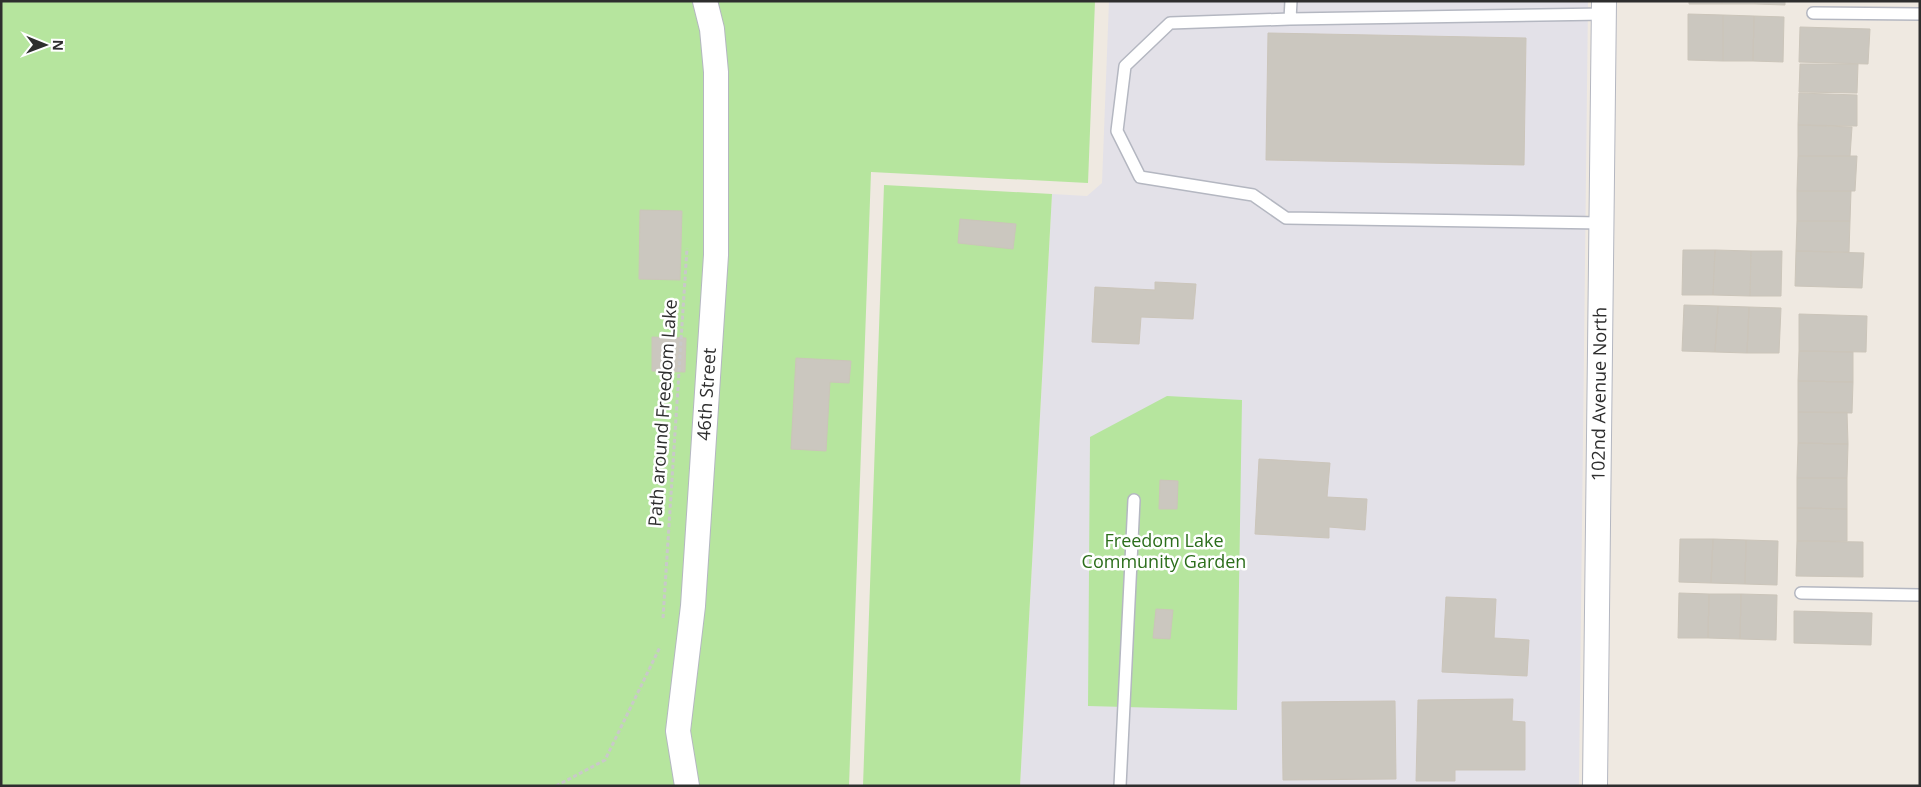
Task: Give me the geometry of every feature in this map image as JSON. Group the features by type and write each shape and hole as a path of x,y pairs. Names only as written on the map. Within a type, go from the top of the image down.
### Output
{"street":[{"name":"46th Street","path":"687,786 678,731 693,606 716,255 716,72 712,29 705,1"},
{"name":"102nd Avenue North","path":"1595,786 1604,8"}],"lane":[{"path":"1290,19 1291,1"},
{"path":"1601,223 1286,218 1253,195 1140,177 1117,131 1125,66 1170,23 1604,8"},
{"path":"1813,13 1920,14"},
{"path":"1120,786 1134,500"},
{"path":"1801,593 1920,595"}],"path":[{"name":"Path around Freedom Lake","path":"662,626 688,238"},
{"path":"556,786 605,760 661,646"}],"shaded area":[{"path":"1109,1 1588,1 1579,786 1020,786 1052,194 1087,196 1102,183"}],"green space":[{"path":"1,1 1095,1 1088,183 871,172 849,786 1,786"},
{"path":"884,185 1052,194 1020,786 863,786"},
{"name":"Freedom Lake Community Garden","path":"1167,396 1242,400 1237,710 1088,706 1090,437"}],"building":[{"path":"1689,1 1722,1 1722,4 1689,4"},
{"path":"1722,1 1755,1 1755,4 1722,4"},
{"path":"1755,1 1785,1 1785,5 1755,4"},
{"path":"1688,14 1723,15 1723,61 1688,60"},
{"path":"1723,15 1754,16 1753,61 1723,61"},
{"path":"1754,16 1784,17 1783,62 1753,61"},
{"path":"1800,27 1870,29 1868,64 1799,62"},
{"path":"1268,33 1526,38 1524,165 1266,160"},
{"path":"1800,64 1858,64 1857,93 1799,92"},
{"path":"1799,93 1857,95 1857,126 1798,125"},
{"path":"1798,125 1852,127 1850,156 1798,156"},
{"path":"1798,156 1857,156 1855,191 1797,191"},
{"path":"1797,191 1851,191 1850,221 1797,221"},
{"path":"640,210 682,211 680,280 639,279"},
{"path":"960,219 1016,224 1013,249 958,243"},
{"path":"1797,221 1850,221 1849,252 1796,251"},
{"path":"1683,250 1715,250 1713,295 1682,295"},
{"path":"1715,250 1751,251 1750,296 1713,295"},
{"path":"1751,251 1782,251 1781,296 1750,296"},
{"path":"1796,251 1864,253 1862,288 1795,286"},
{"path":"1155,282 1196,284 1193,319 1141,317 1139,344 1092,342 1095,287 1155,290"},
{"path":"1684,305 1718,306 1715,352 1682,351"},
{"path":"1718,306 1749,307 1747,353 1715,352"},
{"path":"1749,307 1781,308 1779,353 1747,353"},
{"path":"1799,314 1867,316 1866,352 1799,351"},
{"path":"652,337 686,338 685,372 652,371"},
{"path":"1799,351 1853,352 1853,382 1798,381"},
{"path":"796,358 851,361 849,383 830,382 826,451 791,449"},
{"path":"1798,381 1853,382 1852,413 1798,412"},
{"path":"1798,412 1847,412 1848,444 1798,443"},
{"path":"1798,443 1848,444 1847,478 1797,478"},
{"path":"1259,459 1330,463 1327,497 1367,499 1365,530 1329,527 1329,538 1255,534"},
{"path":"1797,478 1847,478 1847,509 1797,508"},
{"path":"1160,480 1178,481 1177,509 1159,509"},
{"path":"1797,508 1847,509 1847,541 1797,541"},
{"path":"1680,539 1713,539 1711,583 1679,582"},
{"path":"1713,539 1746,540 1745,584 1711,583"},
{"path":"1746,540 1778,541 1777,585 1745,584"},
{"path":"1797,541 1863,542 1863,577 1796,576"},
{"path":"1679,593 1709,594 1708,638 1678,638"},
{"path":"1709,594 1741,594 1740,639 1708,638"},
{"path":"1741,594 1777,595 1776,640 1740,639"},
{"path":"1446,597 1496,599 1494,638 1529,640 1527,676 1442,672"},
{"path":"1156,609 1173,610 1170,639 1153,638"},
{"path":"1794,611 1872,613 1871,645 1794,643"},
{"path":"1513,699 1512,721 1525,722 1525,770 1455,770 1455,781 1416,781 1418,700"},
{"path":"1395,701 1396,779 1283,780 1282,702"}]}
